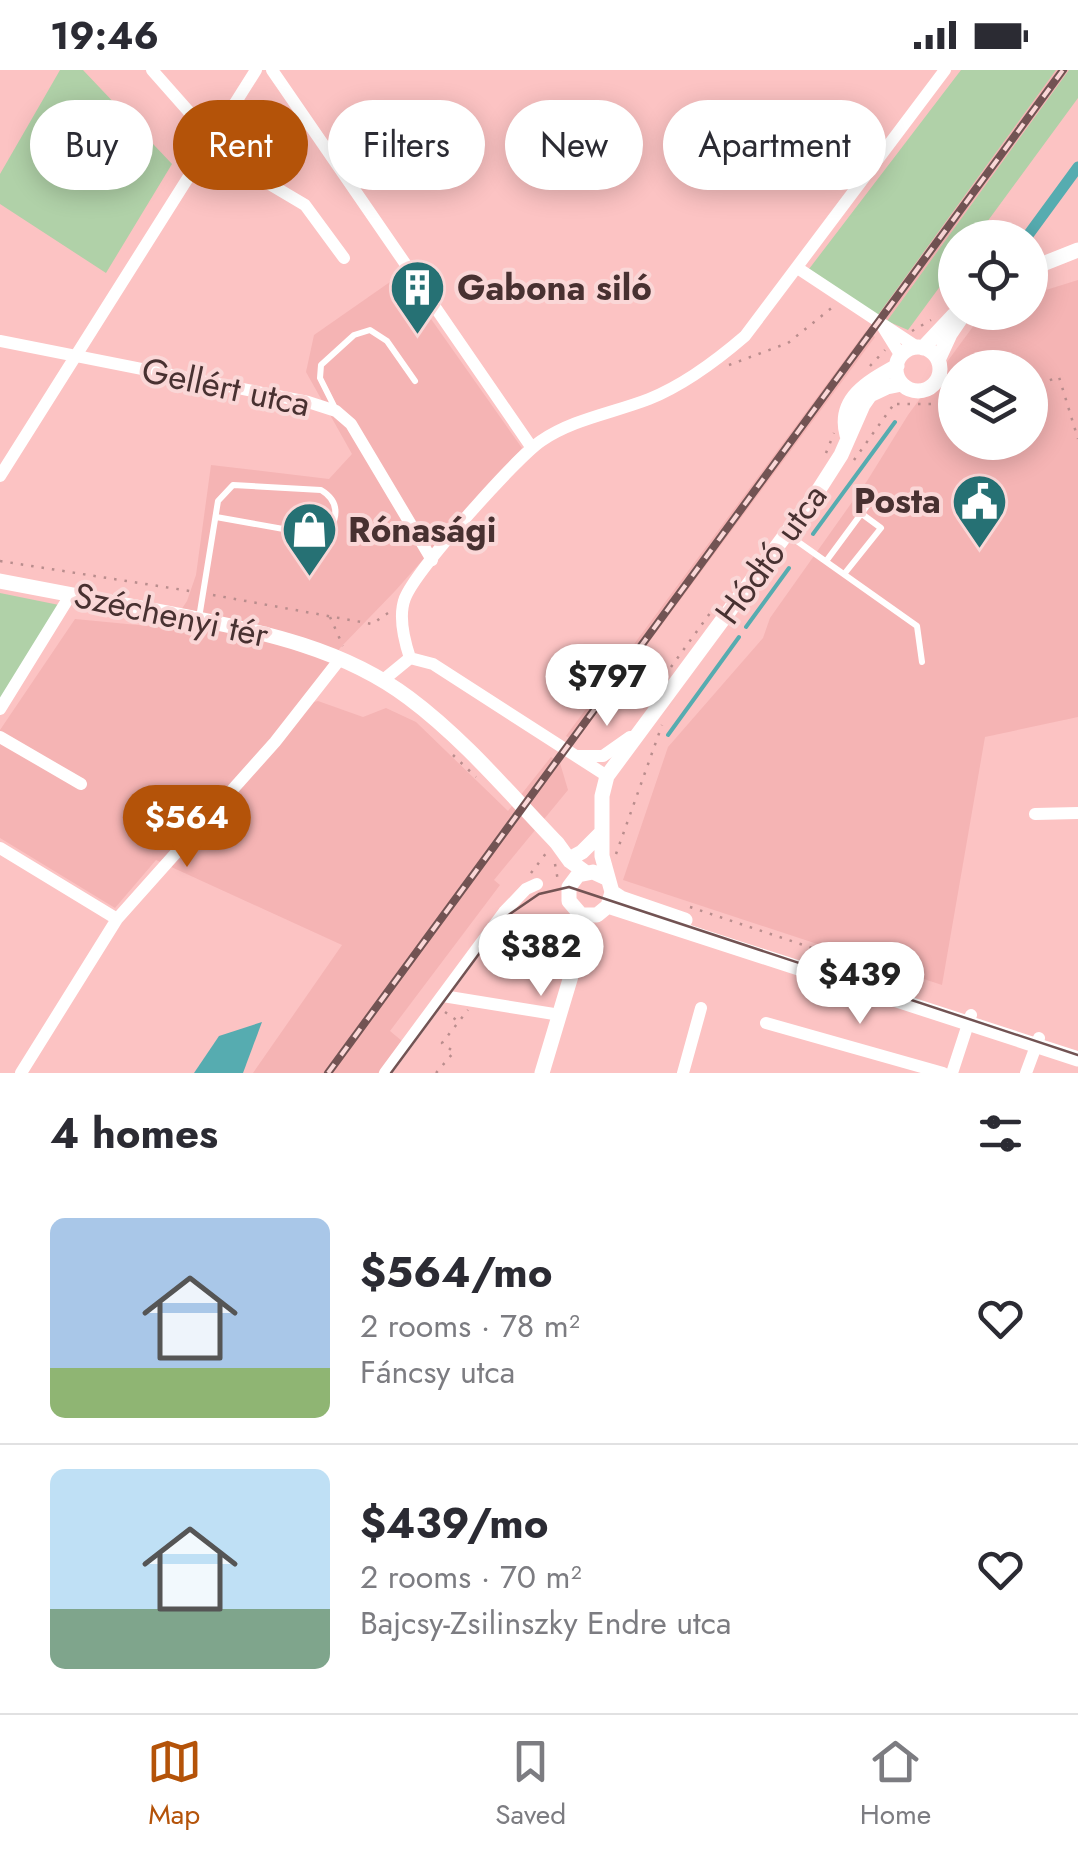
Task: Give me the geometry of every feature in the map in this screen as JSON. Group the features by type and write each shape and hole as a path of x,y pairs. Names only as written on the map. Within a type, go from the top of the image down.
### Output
{"street":[{"path":"152,70 176,100"},
{"path":"237,100 256,70"},
{"path":"272,70 532,448"},
{"path":"410,658 402,622 405,598 432,560 532,448 559,431 652,398 713,363 745,336 946,70"},
{"path":"0,476 180,190"},
{"path":"281,190 304,205 344,258"},
{"path":"1048,262 1078,250"},
{"path":"799,268 882,325 898,350 902,384 913,390 930,388 938,376"},
{"path":"898,350 920,347 938,330"},
{"name":"Gellért utca","path":"0,341 308,402 336,411 351,424 432,560"},
{"path":"920,347 938,360"},
{"name":"Hódtó utca","path":"607,776 826,479 848,408 860,388 898,350"},
{"name":"Hódtó utca","path":"840,437 870,395 886,386 902,384"},
{"name":"Széchenyi tér","path":"0,581 276,636 340,659 408,698 465,748 557,843 572,876"},
{"path":"0,709 71,594"},
{"path":"382,681 410,658"},
{"path":"410,658 433,664 607,776 602,796 601,901 583,936 545,1072"},
{"path":"21,1073 117,919 276,742 340,659"},
{"path":"576,756 595,758 608,754 644,726"},
{"path":"0,737 81,784"},
{"path":"1035,814 1078,813"},
{"path":"565,861 582,852 602,832"},
{"path":"0,848 117,919"},
{"path":"601,901 600,874 572,876 569,901 601,901 666,914 1078,1059"},
{"path":"385,1073 514,900 538,884"},
{"path":"444,996 560,1015"},
{"path":"683,1073 701,1008"},
{"path":"952,1073 969,1019"},
{"path":"766,1023 944,1073"},
{"path":"1038,1042 1078,1051"},
{"path":"1026,1073 1038,1042"}],"lane":[{"path":"336,411 320,378 321,365 354,335 370,330 387,341 416,381"},
{"path":"199,619 216,517 221,495 233,485 321,490 336,507 330,528 317,536 216,517"},
{"path":"827,560 875,495"},
{"path":"845,573 882,528 862,514"},
{"path":"786,534 916,626 922,662"}],"path":[{"path":"713,363 732,365 776,350 844,299"},
{"path":"866,369 898,350 934,318"},
{"path":"1048,381 1059,378 1078,439"},
{"path":"894,404 938,404"},
{"path":"822,464 840,437"},
{"path":"671,691 664,684 664,676 714,608"},
{"path":"616,854 663,722"},
{"path":"445,746 484,785"},
{"path":"565,861 572,876"},
{"path":"676,903 854,962"},
{"path":"436,1073 454,1052 442,1044 474,1002"}],"shaded area":[{"path":"1056,70 1069,70 960,220 947,220"},
{"path":"938,232 938,251 887,321 878,315"},
{"path":"400,275 522,448 340,648 298,706 318,701 363,717 386,708 416,722 508,811 551,757 560,763 568,790 494,880 500,885 390,1031 402,1041 378,1073 253,1073 342,945 156,860 115,908 0,838 0,730 75,619 169,628 187,601 196,575 211,465 329,479 352,454 306,372 314,335"},
{"path":"1078,280 1078,717 985,737 942,985 623,880 668,747 763,638 770,618 938,374 938,460 1048,460 1048,350 956,350 970,330 1048,330 1048,289"},
{"path":"866,331 875,337 575,742 566,736"}],"green space":[{"path":"60,70 83,70 111,100 43,100"},
{"path":"961,70 1056,70 947,220 938,220 938,232 878,315 809,269 869,190 886,190 886,168"},
{"path":"1069,70 1078,70 1078,98 988,220 960,220"},
{"path":"30,122 30,190 153,190 153,144 172,164 106,273 0,204 0,174"},
{"path":"938,251 938,289 908,330 887,321"},
{"path":"0,593 64,606 0,709"}],"water":[{"path":"262,1022 243,1073 194,1073 219,1036"}],"waterway":[{"path":"1039,220 1078,167"},
{"path":"813,534 895,422"},
{"path":"746,627 789,568"},
{"path":"668,735 739,637"}],"tram line":[{"path":"391,1073 507,916 539,894 569,887 1078,1055"}],"railway":[{"path":"328,1073 1063,70"}],"place":[{"name":"Gabona siló","path":"418,337"},
{"name":"Posta","path":"980,550"},
{"name":"Rónasági","path":"309,579"}]}
